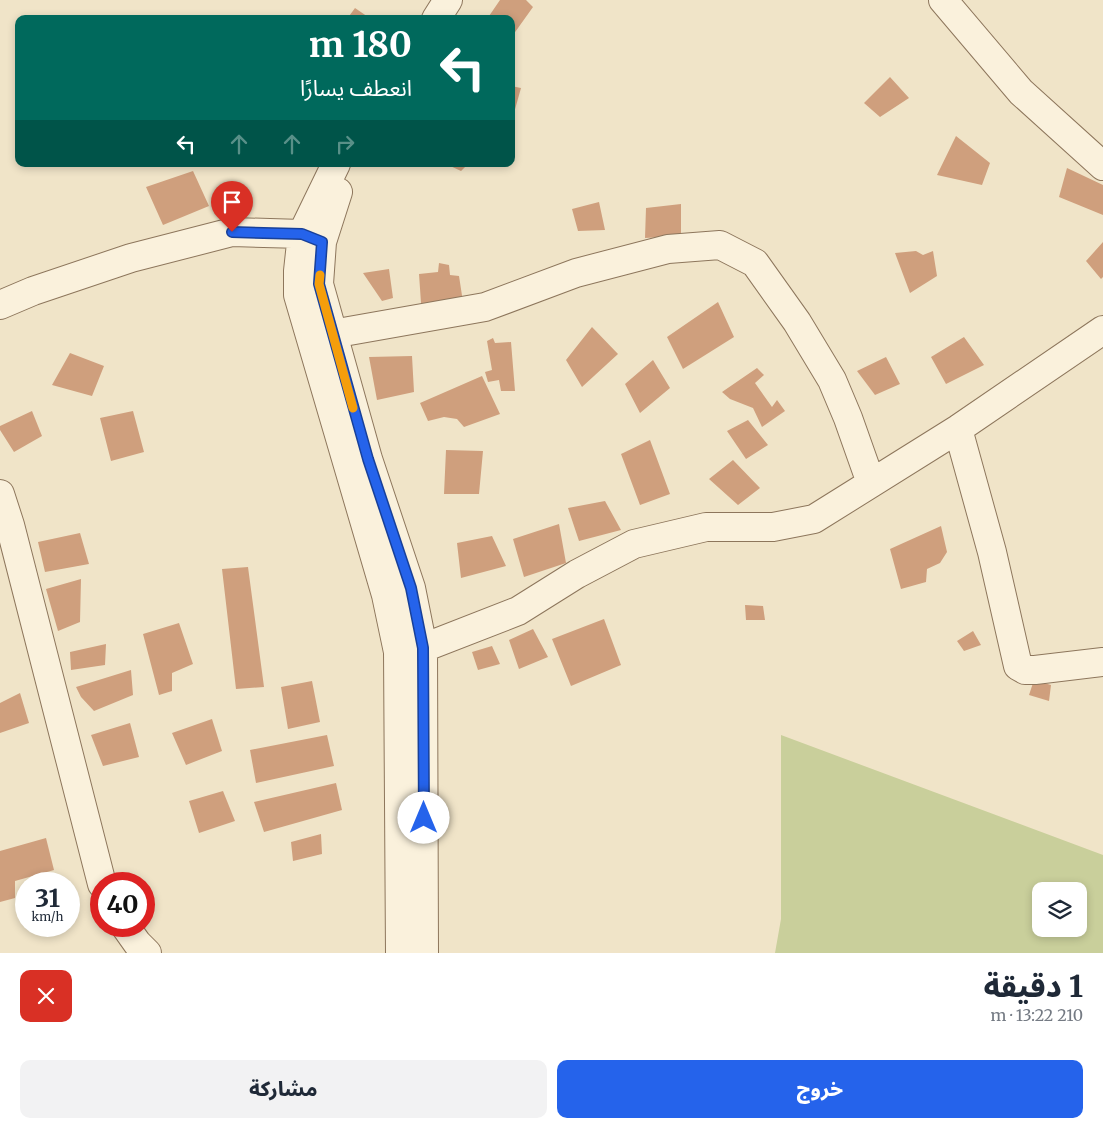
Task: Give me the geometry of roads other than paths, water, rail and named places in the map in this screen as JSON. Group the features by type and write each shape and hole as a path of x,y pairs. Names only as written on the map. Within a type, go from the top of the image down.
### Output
{"street":[{"path":"422,15 431,0"},
{"path":"439,15 448,0"},
{"path":"943,0 1021,92 1103,166"},
{"path":"335,167 312,238 319,284 322,337 368,459 411,588 400,953"},
{"path":"312,238 335,200 351,167"},
{"path":"0,305 33,291 132,258 232,232 312,238"},
{"path":"322,337 485,307 576,273 668,249 720,245 755,263 797,322 832,380 848,418 870,483"},
{"path":"410,650 518,611 577,574 634,544 706,527 773,527 814,519 958,429 1103,330"},
{"path":"958,429 992,552 1018,666 1025,670 1035,670 1103,662"},
{"path":"0,494 15,544 99,872"},
{"path":"410,650 424,953"}]}
